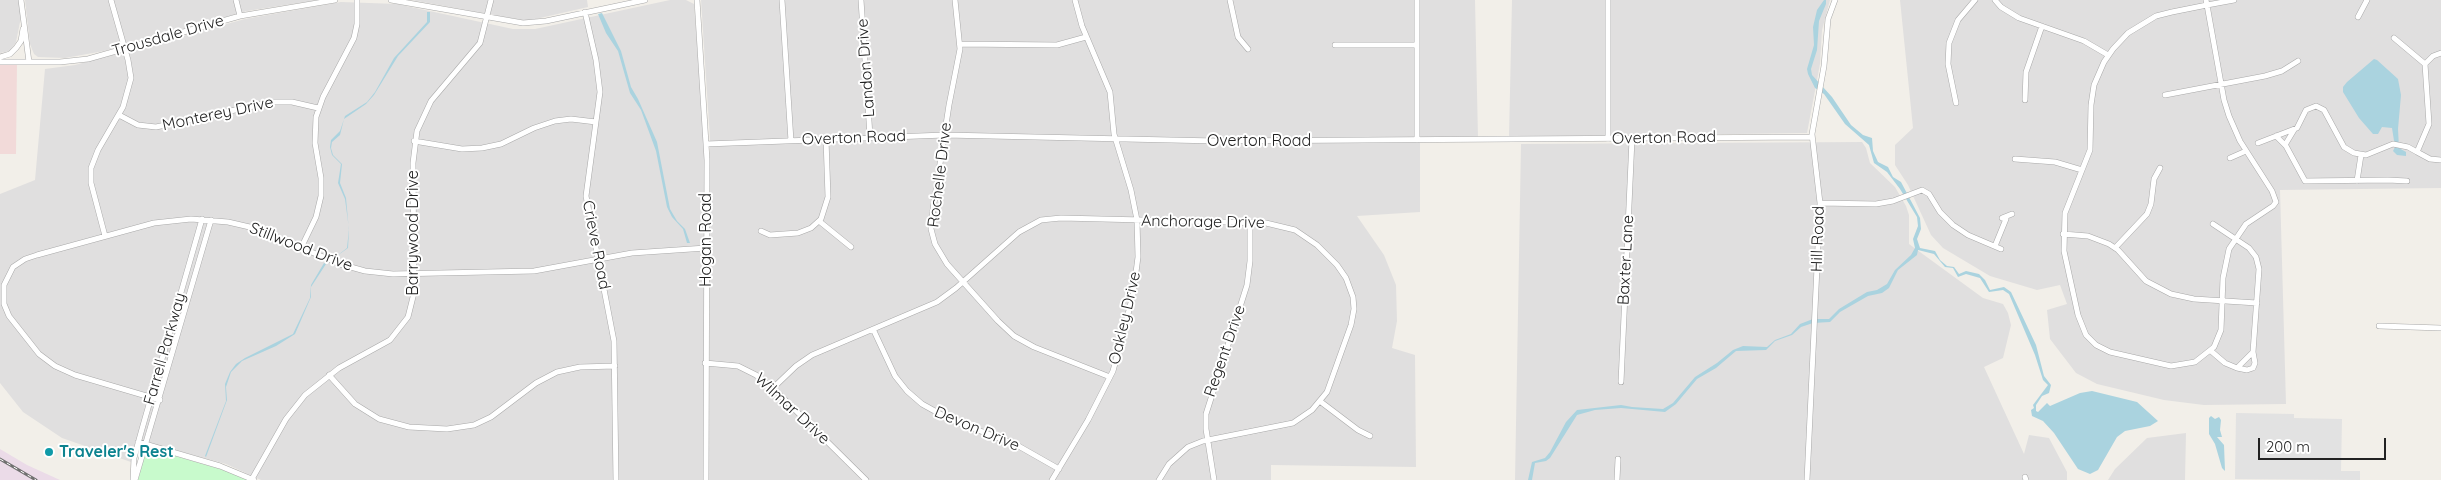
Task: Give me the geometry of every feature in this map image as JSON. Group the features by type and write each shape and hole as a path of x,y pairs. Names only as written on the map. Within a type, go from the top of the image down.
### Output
{"street":[{"path":"21,0 29,62"},
{"path":"105,236 90,174 96,154 119,115 128,94 131,78 126,48 112,0"},
{"path":"236,0 240,16"},
{"name":"Trousdale Drive","path":"0,62 73,61 240,16 335,0"},
{"path":"301,248 317,213 321,196 321,178 314,138 318,108 354,38 357,24 357,0"},
{"path":"391,0 488,18 530,23 645,0"},
{"name":"Barrywood Drive","path":"254,479 293,410 311,389 353,359 387,342 397,333 412,306 414,274 414,141 420,121 428,106 479,45 488,18 491,0"},
{"name":"Hogan Road","path":"697,0 706,144 706,480"},
{"path":"782,0 791,141"},
{"name":"Landon Drive","path":"861,0 870,136"},
{"name":"Rochelle Drive","path":"955,0 960,44 933,210 932,232 940,256 1014,336 1034,347 1110,377"},
{"name":"Oakley Drive","path":"1052,480 1088,420 1110,377 1118,356 1135,285 1138,258 1138,220 1116,140 1109,86 1086,37 1075,0"},
{"path":"1230,0 1239,40 1248,49"},
{"path":"1417,0 1417,140"},
{"path":"1608,0 1608,139"},
{"name":"Hill Road","path":"1808,480 1820,203 1812,137 1822,81 1828,19 1834,0"},
{"path":"1956,103 1948,64 1949,43 1958,20 1975,0"},
{"path":"1995,0 2012,13 2084,41 2108,55"},
{"path":"2206,2 2230,120 2246,150 2272,191 2276,202 2246,224 2235,238 2224,267 2221,333 2211,351 2191,364 2171,366 2110,352 2096,345 2086,335 2080,320 2064,251 2063,234 2066,207 2091,144 2090,111 2094,84 2108,55 2125,35 2148,20 2206,2 2234,0"},
{"path":"2358,17 2367,0"},
{"name":"Crieve Road","path":"585,12 600,92 586,192 611,321 615,366 616,480"},
{"path":"0,57 10,54 19,44 24,19"},
{"path":"2025,100 2026,72 2042,26"},
{"path":"960,44 1054,45 1086,37"},
{"path":"2394,38 2425,64 2429,124 2417,152"},
{"path":"1335,45 1417,45"},
{"path":"2425,64 2433,56 2441,53"},
{"path":"2165,95 2275,73 2298,61"},
{"name":"Monterey Drive","path":"119,115 138,124 156,127 272,102 292,102 318,108"},
{"path":"2285,145 2307,109 2320,107 2345,148 2361,155 2393,144 2400,144 2430,159 2441,160"},
{"path":"414,141 462,149 479,149 501,144 549,122 565,119 596,122"},
{"path":"2258,143 2295,129"},
{"name":"Overton Road","path":"706,144 870,136 945,135 1116,140 1812,137"},
{"path":"2276,136 2285,145 2305,181 2407,182"},
{"path":"761,232 770,235 798,233 808,230 819,222 828,197 826,139"},
{"name":"Baxter Lane","path":"1621,382 1632,139"},
{"path":"2230,158 2246,150"},
{"path":"2357,181 2361,155"},
{"path":"2015,159 2055,162 2082,170"},
{"path":"2115,248 2147,214 2151,204 2154,179 2160,168"},
{"path":"1820,203 1876,204 1902,198 1924,190 1953,226 1968,235 2001,249"},
{"path":"1995,246 2006,219 2002,218 2012,214"},
{"name":"Anchorage Drive","path":"772,388 808,358 930,305 963,282 1019,232 1037,222 1055,218 1250,223 1280,225 1299,232 1324,252 1342,271 1350,284 1354,301 1352,320 1331,383 1321,402 1307,415 1292,423 1207,440 1192,445 1168,465 1159,480"},
{"name":"Stillwood Drive","path":"160,400 75,375 44,358 23,336 7,312 3,296 3,278 25,258 163,221 202,219 254,228 328,260 360,270 414,274 534,272 650,251 706,248"},
{"name":"Farrell Parkway","path":"134,480 138,442 202,219"},
{"path":"134,480 147,444 211,220"},
{"path":"819,222 851,247"},
{"name":"Regent Drive","path":"1214,480 1205,421 1208,404 1248,281 1250,223"},
{"path":"2211,351 2236,368 2248,370 2253,368 2255,363 2259,269 2256,257 2250,248 2213,224"},
{"path":"2063,234 2093,237 2115,248 2143,278 2157,288 2186,298 2257,302"},
{"path":"2379,326 2441,328"},
{"name":"Devon Drive","path":"873,329 895,376 922,404 943,416 1015,444 1059,469"},
{"path":"2236,368 2254,352"},
{"name":"Wilmar Drive","path":"705,363 744,368 772,388 866,480"},
{"path":"329,375 355,404 379,420 409,427 447,429 474,424 491,417 540,380 557,372 580,366 615,366"},
{"path":"1321,402 1359,431 1370,436"},
{"path":"138,442 220,466 254,479"},
{"path":"1617,480 1618,459"}],"shaded area":[{"path":"0,0 20,0 21,17 16,42 10,51 0,53"},
{"path":"25,0 318,0 247,11 104,51 65,58 38,57 34,54 30,44"},
{"path":"411,0 587,0 588,7 527,21"},
{"path":"670,0 686,0 694,4 699,68 704,143 704,480 261,480 226,464 138,440 131,462 62,438 23,412 0,383 0,194 35,180 45,69 75,65 245,19 341,2 397,4 513,29 535,29"},
{"path":"701,0 1475,0 1478,138 1420,138 1420,212 1357,216 1384,255 1396,285 1397,321 1392,348 1415,355 1416,467 1271,465 1271,480 709,480 710,139"},
{"path":"1512,0 1830,0 1822,30 1820,64 1807,133 1509,137"},
{"path":"1900,0 2441,0 2441,188 2280,190 2286,404 2204,405 2164,400 2097,384 2076,373 2050,339 2047,310 2067,304 2060,285 2037,290 1990,276 1943,248 1931,235 1908,185 1895,165 1895,145 1913,128"},
{"path":"0,62 17,62 16,154 0,154"},
{"path":"1862,142 1866,148 1870,163 1895,187 1906,206 1909,215 1909,244 1983,298 2003,304 2011,325 2003,358 1984,367 2024,454 2029,435 2049,438 2067,472 2067,480 1515,480 1521,144"},
{"path":"2236,413 2294,414 2294,418 2342,419 2341,471 2360,471 2360,480 2235,479"},
{"path":"2186,433 2185,480 2108,480 2115,469 2147,438"},
{"path":"0,449 27,465 60,480 0,480"}],"green space":[{"path":"151,449 234,473 250,480 138,480 145,453"}],"water":[{"path":"1826,0 1826,4 1819,21 1817,50 1811,69 1812,75 1832,97 1851,125 1863,135 1872,138 1873,151 1878,162 1888,167 1893,177 1901,182 1920,218 1921,229 1917,239 1920,248 1935,251 1940,260 1947,266 1954,267 1959,274 1966,271 1979,274 1985,280 1990,290 2004,287 2011,292 2036,345 2044,376 2051,385 2049,393 2042,396 2036,405 2036,411 2038,412 2047,403 2050,406 2080,393 2092,391 2137,402 2158,421 2150,426 2125,431 2117,437 2098,470 2090,474 2078,469 2054,433 2043,421 2032,416 2031,410 2034,408 2033,405 2048,385 2043,380 2035,355 2009,294 2003,290 1989,292 1980,278 1966,274 1958,277 1953,268 1945,267 1934,254 1918,250 1917,255 1898,270 1889,288 1882,293 1868,296 1840,312 1830,322 1813,323 1801,327 1792,335 1775,341 1766,350 1736,351 1716,368 1697,379 1676,404 1665,412 1621,408 1595,410 1577,415 1550,458 1546,461 1535,463 1532,480 1528,480 1532,462 1545,458 1566,422 1577,410 1621,405 1663,409 1673,403 1695,377 1733,350 1743,346 1767,347 1775,340 1791,334 1800,324 1813,319 1829,319 1839,309 1867,292 1877,290 1887,284 1895,270 1911,255 1915,248 1913,239 1918,226 1917,217 1887,172 1874,163 1869,145 1845,124 1824,94 1815,88 1808,74 1807,69 1814,45 1813,27 1817,10"},
{"path":"427,12 430,12 430,22 398,56 374,95 366,104 344,119 345,116 367,102 375,92 394,58 427,22"},
{"path":"602,13 621,51 631,87 657,142 670,209 677,221 685,229 690,243 687,243 683,229 672,217 667,207 656,151 641,110 630,93 618,51 606,33 598,14"},
{"path":"2374,59 2398,79 2401,95 2398,129 2399,148 2406,152 2406,156 2397,155 2393,151 2395,147 2392,128 2382,127 2378,134 2373,134 2359,118 2343,92 2343,87 2347,82"},
{"path":"344,119 340,135 332,142 331,148 333,155 342,164 340,183 346,198 348,225 345,199 338,183 341,164 332,155 330,147 331,140 340,131"},
{"path":"324,263 326,264 311,287 311,297 295,334 276,346 242,361 231,372 226,387 227,400 206,457 226,401 225,384 230,372 236,364 245,358 293,334 310,298 311,285"},
{"path":"2211,416 2215,419 2219,417 2221,420 2220,430 2222,437 2217,437 2224,445 2225,471 2222,468 2215,444 2209,434 2209,418"}],"railway":[{"path":"0,459 36,480"}],"place":[{"name":"Traveler's Rest","path":"49,452"}]}
